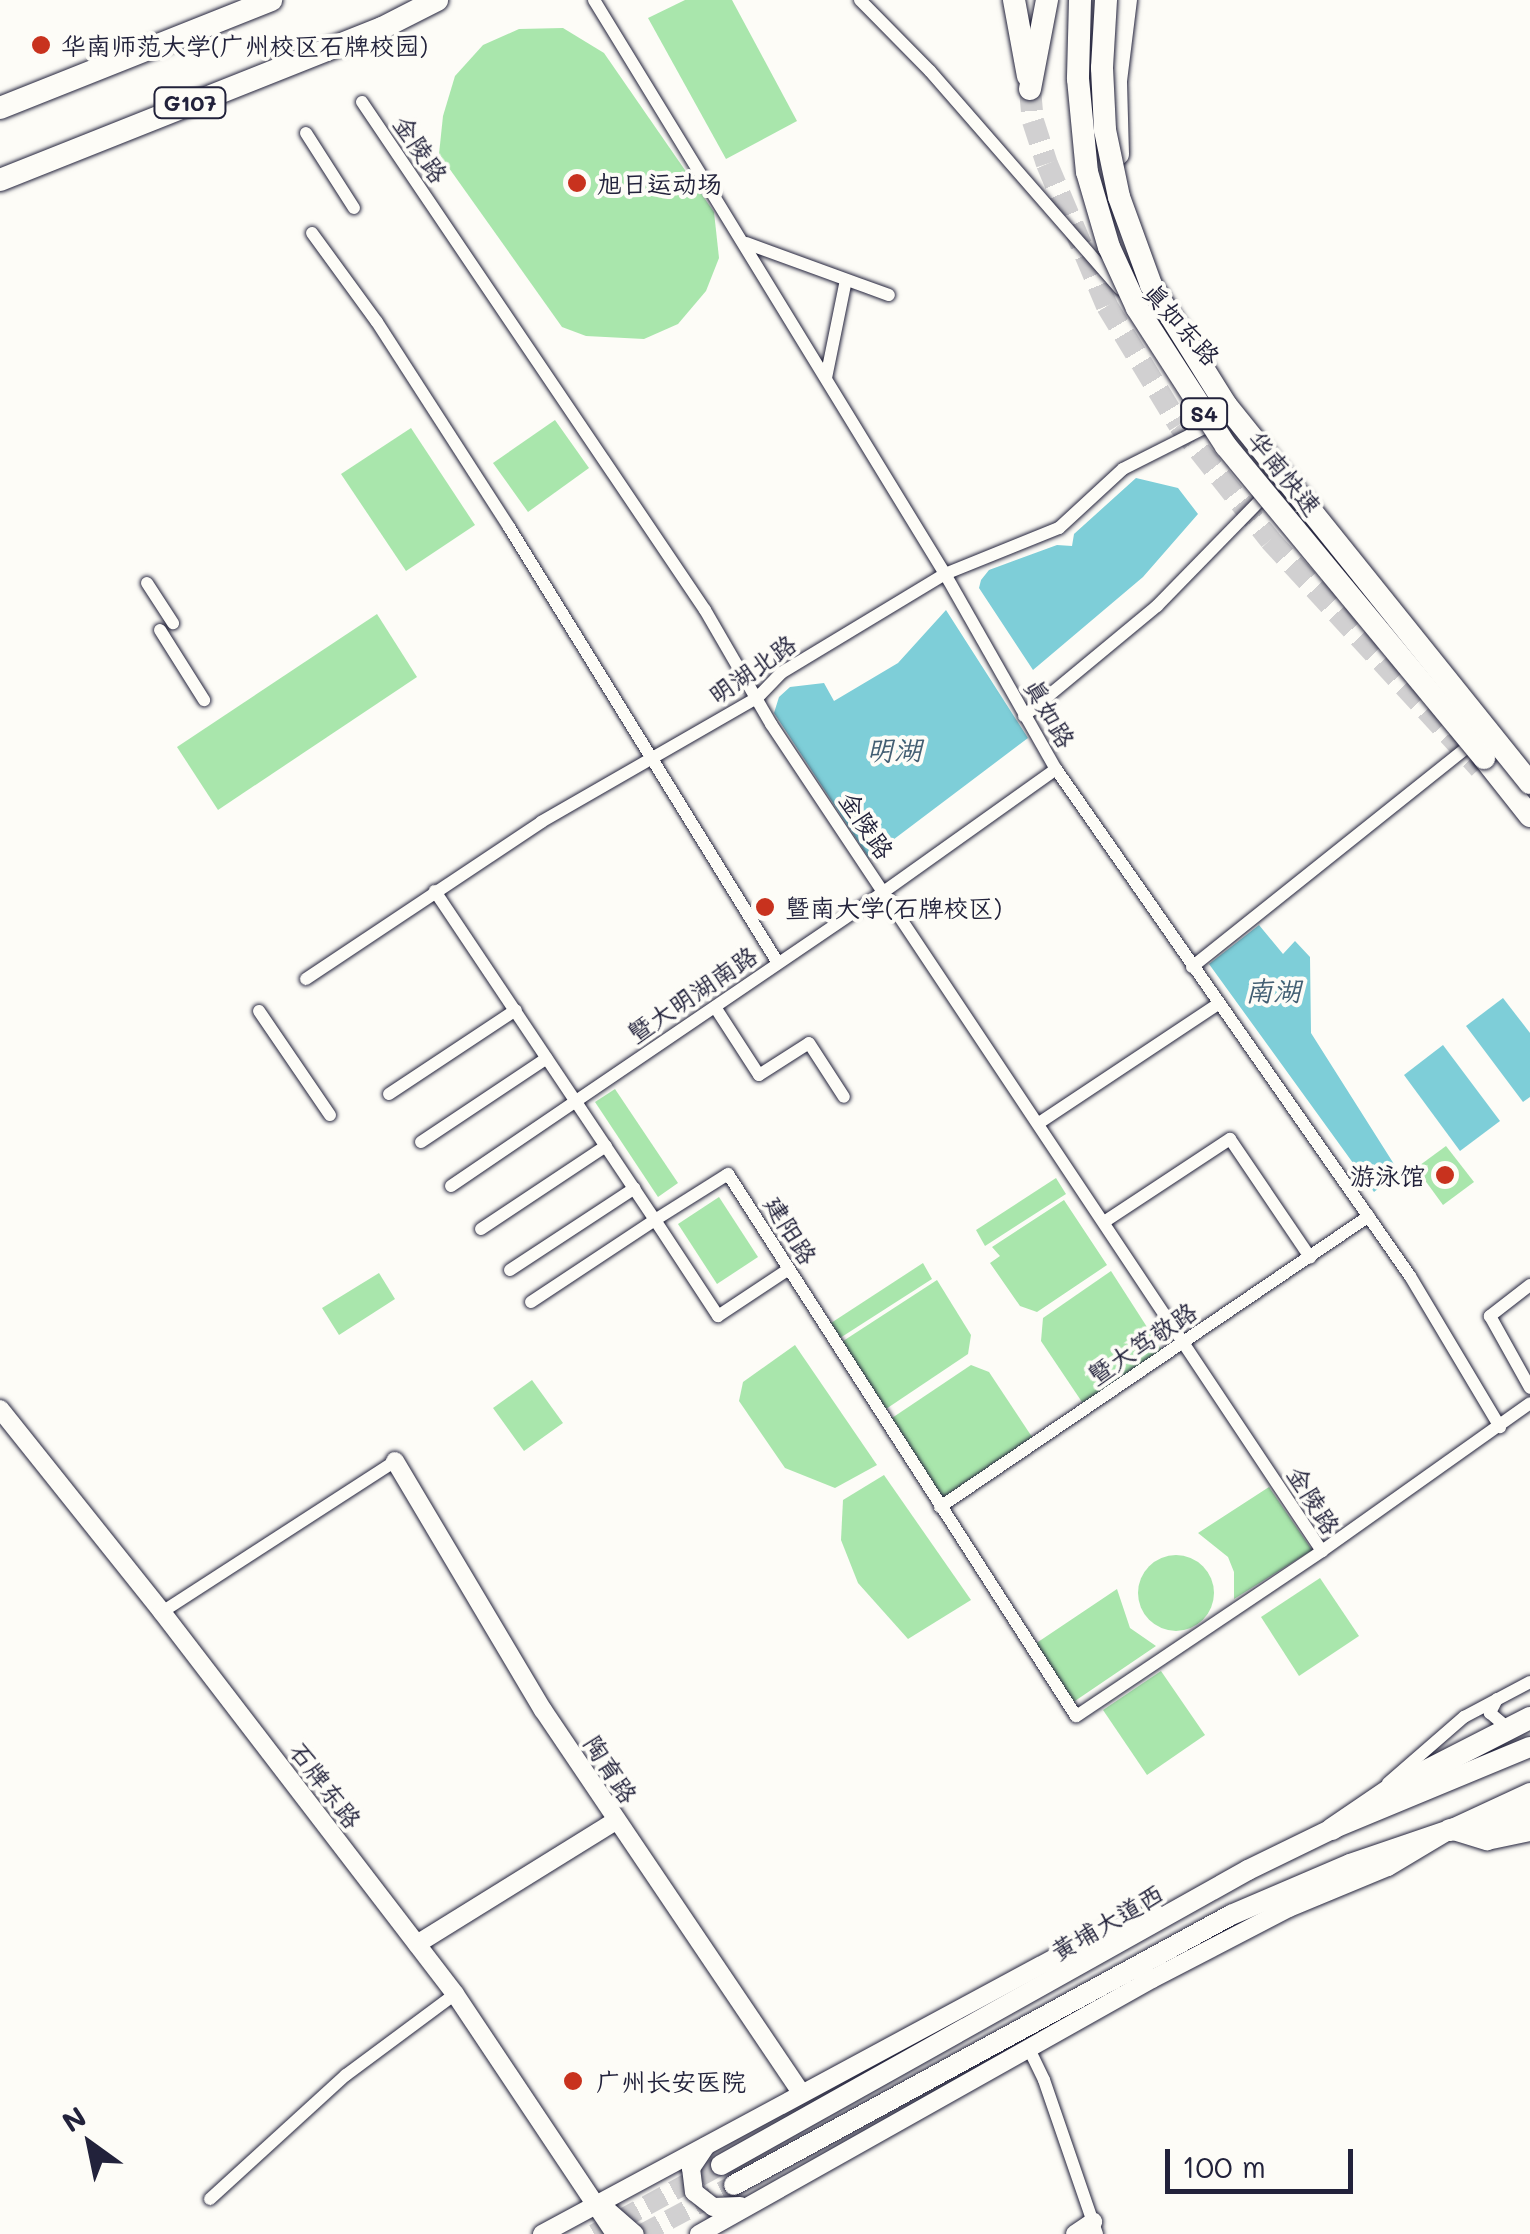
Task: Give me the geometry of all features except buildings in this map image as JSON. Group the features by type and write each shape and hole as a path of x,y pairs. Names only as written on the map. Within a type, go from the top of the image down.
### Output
{"highway":[{"name":"G107","path":"0,108 271,0"},
{"name":"G107","path":"0,180 382,28 436,0"},
{"path":"1014,0 1030,89 1047,0"},
{"name":"华南快速","path":"1080,0 1079,98 1087,172 1109,247 1146,325 1226,446 1530,816"},
{"name":"华南快速","path":"1106,0 1103,106 1119,197 1151,285 1204,374 1530,783"},
{"path":"1119,197 1116,81 1126,0"},
{"path":"1483,726 1530,770"},
{"path":"1332,1829 1369,1802 1530,1718"},
{"path":"1450,1830 1530,1814"}],"main road":[{"name":"黄埔大道西","path":"721,2165 1203,1894 1332,1829 1530,1748"},
{"name":"黄埔大道西","path":"734,2185 1231,1915 1350,1864 1450,1830 1530,1793"}],"street":[{"path":"382,28 452,0"},
{"name":"真如路","path":"594,0 945,574 1056,768 1370,1216 1500,1426"},
{"name":"真如东路","path":"860,0 930,71 1231,414 1483,726"},
{"name":"金陵路","path":"362,102 612,470 758,696 771,724 1322,1552 1076,1716"},
{"path":"306,133 354,208"},
{"path":"312,233 377,322 499,511 778,963"},
{"path":"746,244 889,295"},
{"path":"826,378 846,280"},
{"name":"明湖北路","path":"306,980 542,822 758,696 781,673 945,574 1058,528 1123,469 1231,414"},
{"path":"1024,716 1157,606 1283,477"},
{"path":"146,583 204,700"},
{"path":"1192,967 1483,726"},
{"name":"暨大明湖南路","path":"450,1186 885,891 1056,768"},
{"path":"435,892 718,1316 788,1269"},
{"path":"1040,1123 1218,1004"},
{"path":"716,1007 760,1074 808,1043 844,1097"},
{"path":"388,1094 516,1010"},
{"path":"259,1012 330,1115"},
{"path":"420,1142 548,1058"},
{"path":"1104,1222 1230,1139 1310,1257"},
{"path":"481,1229 606,1146"},
{"name":"建阳路","path":"656,1220 728,1174 1076,1716"},
{"path":"510,1270 635,1188"},
{"name":"暨大笃敬路","path":"940,1507 1370,1216"},
{"path":"531,1302 656,1220"},
{"path":"1530,1285 1490,1316 1530,1388"},
{"path":"1322,1552 1530,1404"},
{"name":"石牌东路","path":"0,1409 417,1944 598,2203"},
{"path":"162,1612 395,1462"},
{"name":"陶育路","path":"395,1462 543,1710 801,2093"},
{"path":"1369,1802 1422,1750 1498,1697 1530,1682"},
{"path":"1498,1697 1490,1713 1508,1728"},
{"path":"417,1944 615,1821"},
{"path":"699,2234 1235,1936 1388,1868 1450,1830 1487,1840 1530,1832"},
{"path":"553,2232 598,2203 1086,1941 1203,1894"},
{"path":"210,2199 346,2075 454,1994"},
{"path":"1030,2051 1044,2080 1095,2228 1074,2234"},
{"path":"710,2142 691,2168 694,2192 713,2208 751,2204"},
{"path":"598,2203 615,2234"},
{"path":"598,2203 635,2234"}],"green space":[{"path":"685,0 732,0 797,121 726,159 648,18"},
{"name":"旭日运动场","path":"563,28 604,53 714,212 719,258 706,291 678,324 644,339 586,336 562,327 439,154 443,116 455,76 483,45 519,29"},
{"path":"555,420 589,468 528,512 493,463"},
{"path":"411,428 475,525 406,571 341,474"},
{"path":"377,614 417,677 218,810 177,747"},
{"path":"615,1089 678,1183 658,1197 595,1102"},
{"name":"游泳馆","path":"1446,1146 1474,1182 1443,1205 1416,1168"},
{"path":"1056,1178 1066,1194 985,1246 976,1230"},
{"path":"719,1197 758,1257 717,1284 678,1224"},
{"path":"1064,1200 1107,1265 1037,1312 1020,1306 990,1263 1000,1256 992,1247"},
{"path":"923,1263 932,1279 840,1338 831,1323"},
{"path":"1111,1271 1165,1355 1086,1408 1041,1341 1043,1318"},
{"path":"379,1273 395,1299 339,1335 322,1308"},
{"path":"937,1280 971,1335 968,1354 880,1413 837,1345"},
{"path":"795,1345 877,1465 835,1488 785,1468 739,1401 743,1382"},
{"path":"971,1365 989,1372 1036,1443 940,1507 886,1422"},
{"path":"532,1380 563,1423 524,1451 493,1408"},
{"path":"884,1475 971,1600 908,1639 858,1583 841,1540 843,1500"},
{"path":"1269,1487 1312,1550 1234,1599 1234,1572 1228,1557 1198,1533"},
{"path":"1176,1555 1203,1566 1214,1593 1203,1620 1176,1631 1149,1620 1138,1593 1149,1566"},
{"path":"1320,1578 1359,1636 1299,1676 1261,1617"},
{"path":"1117,1589 1130,1628 1156,1646 1072,1703 1035,1644"},
{"path":"1161,1671 1205,1735 1147,1775 1103,1710"}],"water":[{"path":"1136,478 1178,488 1198,514 1143,577 1033,670 979,588 981,580 989,570 1057,545 1072,546 1074,534"},
{"name":"明湖","path":"946,610 1028,738 869,858 774,713 779,697 790,687 824,683 834,701 898,663"},
{"name":"南湖","path":"1259,925 1283,954 1295,941 1310,957 1311,1033 1399,1172 1374,1192 1209,964"},
{"path":"1503,998 1530,1033 1530,1097 1523,1102 1466,1026"},
{"path":"1443,1045 1500,1121 1460,1151 1404,1075"}],"tunnel":[{"path":"1030,89 1033,121 1047,164 1107,306 1179,425 1270,540 1480,768"},
{"path":"594,2234 721,2165"},
{"path":"642,2234 734,2185"}],"place":[{"name":"华南师范大学(广州校区石牌校园)","path":"41,45"},
{"name":"旭日运动场","path":"577,183"},
{"name":"暨南大学(石牌校区)","path":"765,907"},
{"name":"游泳馆","path":"1445,1175"},
{"name":"广州长安医院","path":"573,2081"}]}
